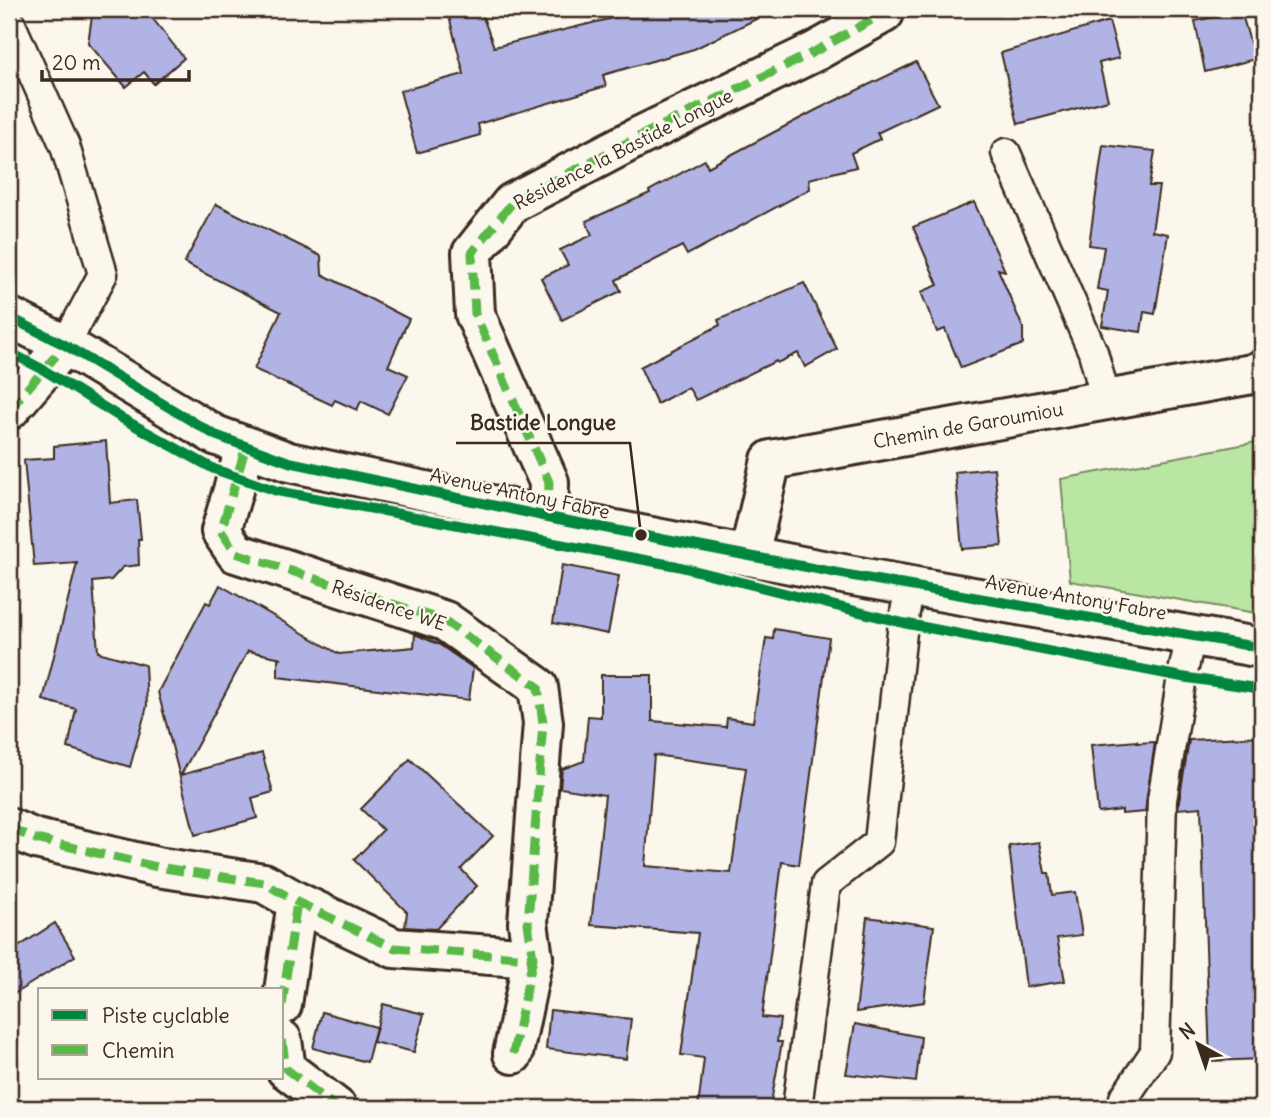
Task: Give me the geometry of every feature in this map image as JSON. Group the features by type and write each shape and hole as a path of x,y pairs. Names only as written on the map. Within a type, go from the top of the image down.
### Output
{"street":[{"name":"Résidence la Bastide Longue","path":"548,517 550,482 475,314 472,253 512,203 638,137 816,51 884,13 885,9"},
{"name":"Avenue Antony Fabre","path":"9,317 65,345 215,435 289,462 749,556 1262,648"},
{"path":"9,410 65,345"},
{"name":"Chemin de Garoumiou","path":"749,556 771,460 1252,374 1262,370"},
{"name":"Résidence WE","path":"246,446 222,531 236,554 444,621 538,687 543,723 528,923 533,958 513,1054"},
{"path":"9,828 36,839 157,867 264,883 394,948 533,958"},
{"path":"284,992 298,902"},
{"path":"284,1054 286,1069 337,1108"}],"lane":[{"path":"9,20 65,146 103,274 65,345"},
{"path":"1006,153 1093,352 1106,400"},
{"path":"797,1108 826,884 879,842 903,623 910,586"},
{"path":"1122,1108 1124,1098 1155,1052 1162,800 1191,635"}],"green space":[{"path":"1262,441 1262,614 1070,581 1061,479"}],"building":[{"path":"93,9 145,9 184,58 154,84 144,72 126,87 88,43"},
{"path":"447,9 480,9 494,47 617,17 615,9 777,9 694,49 603,75 606,86 478,124 480,135 417,153 400,91 464,74"},
{"path":"1241,11 1255,59 1205,72 1195,21"},
{"path":"1109,21 1119,58 1099,63 1108,100 1018,124 1001,53"},
{"path":"916,62 938,104 877,133 880,139 851,153 856,167 809,179 810,189 687,255 682,246 616,280 621,291 562,320 541,278 568,265 560,250 592,235 586,221 650,193 649,191 705,160 708,167 818,109"},
{"path":"1103,145 1155,151 1149,186 1159,186 1152,231 1168,234 1155,314 1144,312 1141,332 1102,326 1108,291 1097,289 1104,247 1089,245"},
{"path":"974,202 1005,271 998,269 1023,328 1023,344 961,368 945,329 937,332 921,292 938,285 913,227"},
{"path":"216,204 321,256 322,274 409,319 388,366 408,375 388,414 361,401 357,410 335,400 332,405 254,369 281,312 184,263"},
{"path":"804,283 837,349 805,367 798,353 696,400 688,387 657,404 640,367 720,325 718,320"},
{"path":"106,441 110,503 137,500 141,539 138,539 139,565 123,567 111,580 93,582 98,652 145,665 147,706 130,767 68,748 76,709 43,700 77,563 34,566 24,460 54,458 54,446"},
{"path":"994,468 1002,546 962,549 955,472"},
{"path":"562,565 619,576 608,634 553,623"},
{"path":"220,585 339,654 414,647 415,634 440,645 473,668 469,700 278,677 278,658 282,658 248,651 181,775 262,753 273,792 252,798 257,818 195,835 158,692 206,602 210,604"},
{"path":"774,629 829,638 799,865 782,862 762,1017 780,1019 777,1042 782,1042 770,1108 698,1108 704,1058 681,1055 698,933 591,925 605,795 560,788 562,769 584,761 588,716 601,717 601,675 652,675 652,721 726,727 727,718 753,722 766,638 773,639","holes":["654,755 746,768 731,873 645,866"]},
{"path":"1262,736 1262,1059 1210,1061 1201,807 1178,809 1179,802 1189,740"},
{"path":"1155,742 1145,812 1122,814 1122,810 1098,813 1091,745"},
{"path":"410,759 493,836 461,869 477,886 436,929 405,927 407,912 354,860 383,830 361,809"},
{"path":"1039,842 1045,873 1049,873 1052,895 1075,892 1082,935 1057,938 1065,981 1026,987 1009,846"},
{"path":"867,917 934,926 924,1002 856,1012"},
{"path":"55,923 75,956 9,997 9,953"},
{"path":"383,1004 424,1014 414,1052 373,1042"},
{"path":"550,1010 631,1019 626,1059 546,1049"},
{"path":"322,1012 376,1027 367,1062 313,1048"},
{"path":"855,1024 921,1037 916,1082 846,1074"}],"marked path":[{"path":"548,517 549,482 475,314 472,253 512,203 638,137 816,51 884,13 885,9"},
{"path":"9,410 65,345"},
{"path":"9,828 36,839 157,867 264,883 297,902 394,948 533,958 528,923 543,723 538,687 445,621 236,553 221,531 246,446"},
{"path":"284,991 297,902"},
{"path":"513,1054 533,958"},
{"path":"284,1054 286,1069 337,1108"}],"cycle path":[{"path":"9,317 65,345 215,435 289,462 548,517 848,575 1262,648"},
{"path":"9,352 214,469 277,491 677,566 903,623 1182,677 1262,689"}],"place":[{"name":"Bastide Longue","path":"641,535"}]}
